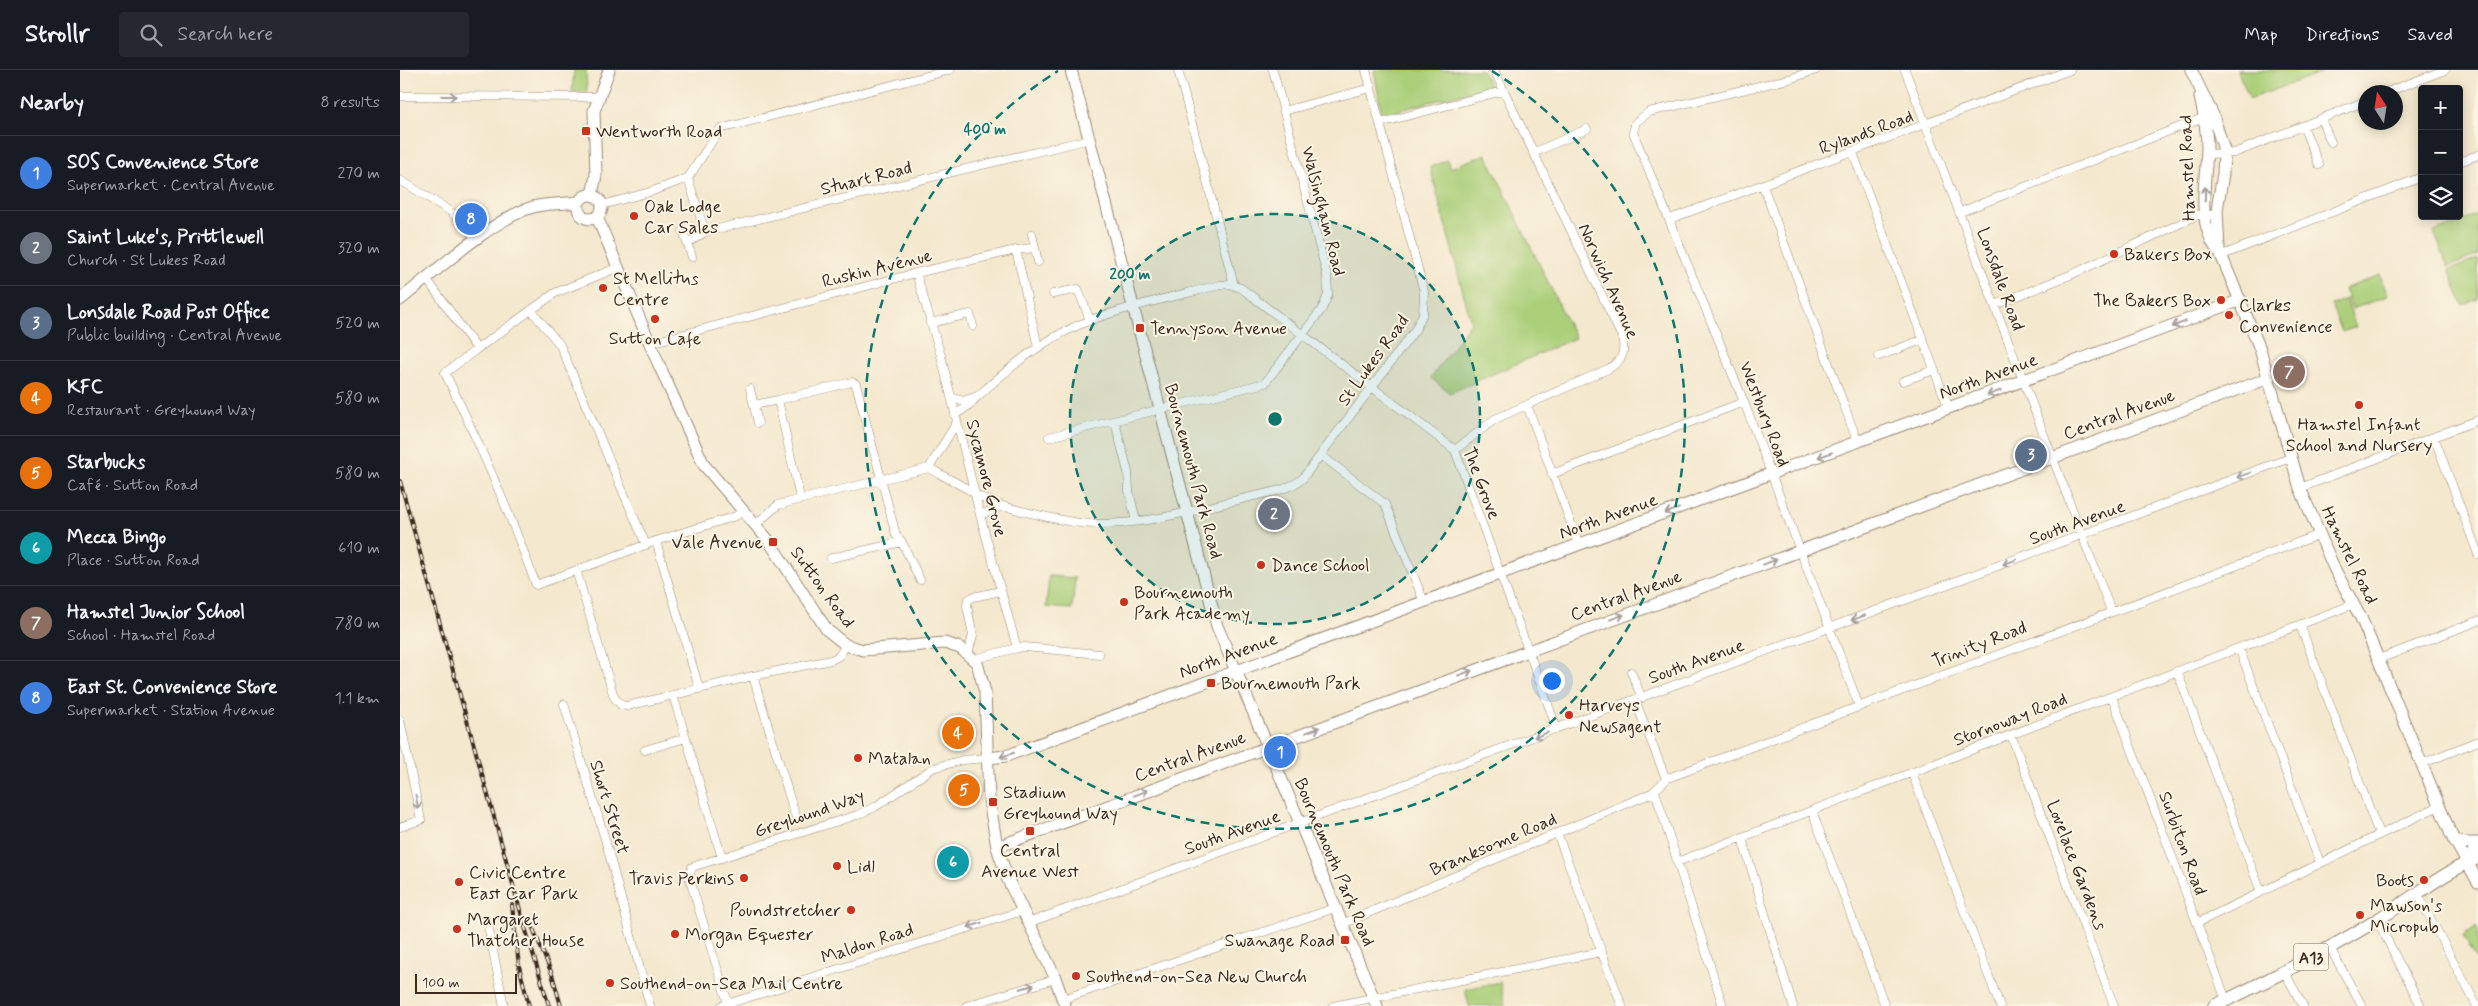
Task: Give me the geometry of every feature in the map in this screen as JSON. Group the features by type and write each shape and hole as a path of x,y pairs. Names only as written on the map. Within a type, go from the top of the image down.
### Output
{"main road":[{"name":"A13","path":"2214,1006 2230,1002 2284,971 2330,948 2418,895 2472,860 2478,844"}],"street":[{"path":"592,195 596,163 592,123 597,97 609,70"},
{"path":"602,205 649,192 688,178 720,129 950,70"},
{"name":"Bournemouth Park Road","path":"1071,70 1214,618 1298,823 1375,1002"},
{"path":"756,524 778,505 882,478 930,468 956,418 978,396 1008,369 1038,347 1090,320 1220,285 1234,285 1178,70"},
{"name":"Walsingham Road","path":"1049,436 1115,422 1265,383 1326,302 1328,282 1273,70"},
{"name":"St Lukes Road","path":"930,468 975,494 1003,506 1049,518 1082,523 1136,521 1187,512 1296,484 1303,478 1415,330 1425,308 1424,292 1366,70"},
{"name":"Norwich Avenue","path":"1455,450 1487,423 1615,365 1624,354 1624,346 1494,70"},
{"name":"Westbury Road","path":"1816,70 1789,79 1649,112 1636,122 1634,138 1670,219 1744,402 1858,706"},
{"name":"Lonsdale Road","path":"1905,70 1928,125 2111,611"},
{"name":"Rylands Road","path":"1670,219 1853,153 2070,70"},
{"path":"2403,86 2444,70"},
{"name":"Hamstel Road","path":"2193,74 2224,154 2224,174 2216,215 2220,256"},
{"path":"1283,111 1371,88"},
{"path":"1380,123 1503,91"},
{"path":"400,96 597,97"},
{"path":"2207,154 2224,154 2240,151 2358,104"},
{"path":"1960,212 2209,116"},
{"name":"Hamstel Road","path":"2209,116 2204,215 2208,235 2220,256 2257,340 2290,458 2318,535 2354,604 2453,839 2472,860 2478,882"},
{"path":"2321,119 2331,142"},
{"path":"2303,126 2319,165"},
{"path":"1533,153 1587,129"},
{"name":"Stuart Road","path":"688,243 705,232 1090,139"},
{"path":"1853,153 1949,409"},
{"path":"2463,161 2478,155"},
{"path":"688,178 705,232"},
{"path":"2220,256 2418,179"},
{"path":"400,180 450,211 477,239"},
{"path":"1763,186 1858,443"},
{"path":"400,300 477,239 522,211 550,205 579,202 584,196 592,195 598,198 602,205 601,212 597,217 588,219 580,214 550,205"},
{"path":"579,202 580,214"},
{"path":"1995,305 2075,273 2195,216 2216,215"},
{"name":"Sutton Road","path":"597,217 704,465 726,494 756,524 827,630 846,645 863,650 945,643 971,656"},
{"path":"683,232 692,257"},
{"path":"1032,234 1038,262"},
{"name":"Ruskin Avenue","path":"650,343 916,273 1016,250 1035,248"},
{"path":"1016,250 1038,347"},
{"path":"619,267 555,293 445,372 473,431 522,545 536,585 656,541 736,516 744,510"},
{"name":"Sycamore Grove","path":"916,273 941,356 980,515 1017,648"},
{"path":"426,278 478,349"},
{"name":"The Grove","path":"1234,285 1372,386 1455,450 1557,729"},
{"path":"1053,294 1078,289 1090,320"},
{"name":"North Avenue","path":"987,758 1006,756 2024,382 2240,300"},
{"path":"968,306 973,326"},
{"path":"531,310 560,345 646,545"},
{"path":"930,323 970,314"},
{"path":"1879,356 1922,340"},
{"path":"1903,381 1934,370"},
{"name":"Central Avenue","path":"997,847 2269,378"},
{"path":"754,405 852,382 856,384 896,536 902,542 920,580"},
{"path":"750,389 758,423"},
{"path":"951,397 963,401 978,396"},
{"path":"778,400 800,498"},
{"path":"1552,474 1744,402"},
{"path":"1526,405 1579,545"},
{"path":"2300,488 2478,420"},
{"path":"1115,422 1128,472 1129,491 1136,521"},
{"path":"2434,437 2478,554"},
{"path":"1321,455 1385,504 1424,602"},
{"name":"South Avenue","path":"1028,923 2290,458"},
{"path":"980,515 1003,506"},
{"name":"Trinity Road","path":"1655,791 1666,779 2318,535"},
{"path":"656,541 699,688"},
{"path":"831,558 902,542"},
{"path":"576,570 614,697 616,702 627,706 699,688 831,660 839,656 846,645"},
{"path":"1001,591 972,597 968,600 967,606 973,640 971,656 983,683 991,818 997,847 1022,911 1055,979 1064,1003 1335,908"},
{"name":"Stornoway Road","path":"1677,862 2354,604"},
{"path":"2378,660 2478,621"},
{"path":"2300,624 2379,834"},
{"path":"971,656 1028,647 1099,654"},
{"path":"2238,648 2320,863"},
{"path":"2177,671 2261,892"},
{"path":"1631,672 1638,699 1666,779"},
{"path":"754,676 795,815"},
{"path":"674,695 722,858"},
{"name":"Surbiton Road","path":"2112,697 2196,923 2230,1002"},
{"name":"Short Street","path":"564,704 605,839 650,1006"},
{"path":"400,720 421,820 400,827"},
{"name":"Lovelace Gardens","path":"2012,735 2114,1006"},
{"path":"645,750 686,738"},
{"path":"2421,764 2478,741"},
{"name":"Greyhound Way","path":"725,1005 689,877 692,867 857,815 875,807 933,768 963,760 987,758"},
{"path":"1912,772 2000,1006"},
{"path":"1655,791 1722,1006"},
{"name":"Branksome Road","path":"1342,924 1655,791"},
{"path":"2196,923 2439,806"},
{"path":"1812,811 1885,1006"},
{"path":"1557,833 1622,1006"},
{"path":"1742,838 1793,1006"},
{"path":"2453,839 2464,843 2478,844"},
{"path":"2418,895 2477,1006"},
{"name":"Maldon Road","path":"725,1005 1022,911"},
{"path":"2377,920 2421,1006"},
{"path":"489,930 504,1006"},
{"path":"2330,948 2362,1006"},
{"path":"1333,1006 1375,1002 1602,952"},
{"path":"2284,971 2303,1006"},
{"path":"966,1006 1055,979"}],"green space":[{"path":"574,70 586,70 587,92 572,92"},
{"path":"1374,70 1482,70 1490,86 1382,115"},
{"path":"2237,70 2328,70 2250,99"},
{"path":"1486,154 1575,338 1450,393 1431,378 1471,322 1430,167 1447,160 1450,168"},
{"path":"2478,214 2478,255 2448,267 2434,232"},
{"path":"2478,259 2478,299 2463,305 2449,270"},
{"path":"2380,275 2388,296 2352,309 2344,289"},
{"path":"2346,299 2356,327 2342,332 2331,305"},
{"path":"1049,576 1075,578 1072,609 1046,607"},
{"path":"2478,926 2478,962 2463,935"},
{"path":"1500,982 1505,1006 1469,1006 1465,989"}],"railway":[{"path":"400,481 524,924 549,1006"},
{"path":"512,905 519,966 529,1006"},
{"path":"529,919 552,974 561,1006"}],"place":[{"name":"Wentworth Road","path":"586,131"},
{"name":"Oak Lodge Car Sales","path":"634,216"},
{"name":"East St. Convenience Store","path":"471,219"},
{"name":"Bakers Box","path":"2114,254"},
{"name":"St Mellitus Centre","path":"603,288"},
{"name":"The Bakers Box","path":"2221,300"},
{"name":"Clarks Convenience","path":"2229,315"},
{"name":"Sutton Cafe","path":"655,319"},
{"name":"Tennyson Avenue","path":"1140,328"},
{"name":"Hamstel Junior School","path":"2289,372"},
{"name":"Hamstel Infant School and Nursery","path":"2359,405"},
{"name":"Lonsdale Road Post Office","path":"2031,455"},
{"name":"Saint Luke's, Prittlewell","path":"1274,514"},
{"name":"Vale Avenue","path":"773,542"},
{"name":"Dance School","path":"1261,565"},
{"name":"Bournemouth Park Academy","path":"1124,602"},
{"name":"Bournemouth Park","path":"1211,683"},
{"name":"Harveys Newsagent","path":"1569,715"},
{"name":"KFC","path":"958,733"},
{"name":"SOS Convenience Store","path":"1280,752"},
{"name":"Matalan","path":"858,758"},
{"name":"Starbucks","path":"964,790"},
{"name":"Stadium Greyhound Way","path":"993,802"},
{"name":"Central Avenue West","path":"1030,831"},
{"name":"Mecca Bingo","path":"953,862"},
{"name":"Lidl","path":"837,866"},
{"name":"Travis Perkins","path":"744,878"},
{"name":"Boots","path":"2424,880"},
{"name":"Civic Centre East Car Park","path":"459,882"},
{"name":"Poundstretcher","path":"851,910"},
{"name":"Mawson's Micropub","path":"2360,915"},
{"name":"Margaret Thatcher House","path":"457,929"},
{"name":"Morgan Equester","path":"675,934"},
{"name":"Swanage Road","path":"1345,940"},
{"name":"Southend-on-Sea New Church","path":"1076,976"},
{"name":"Southend-on-Sea Mail Centre","path":"610,983"}]}
